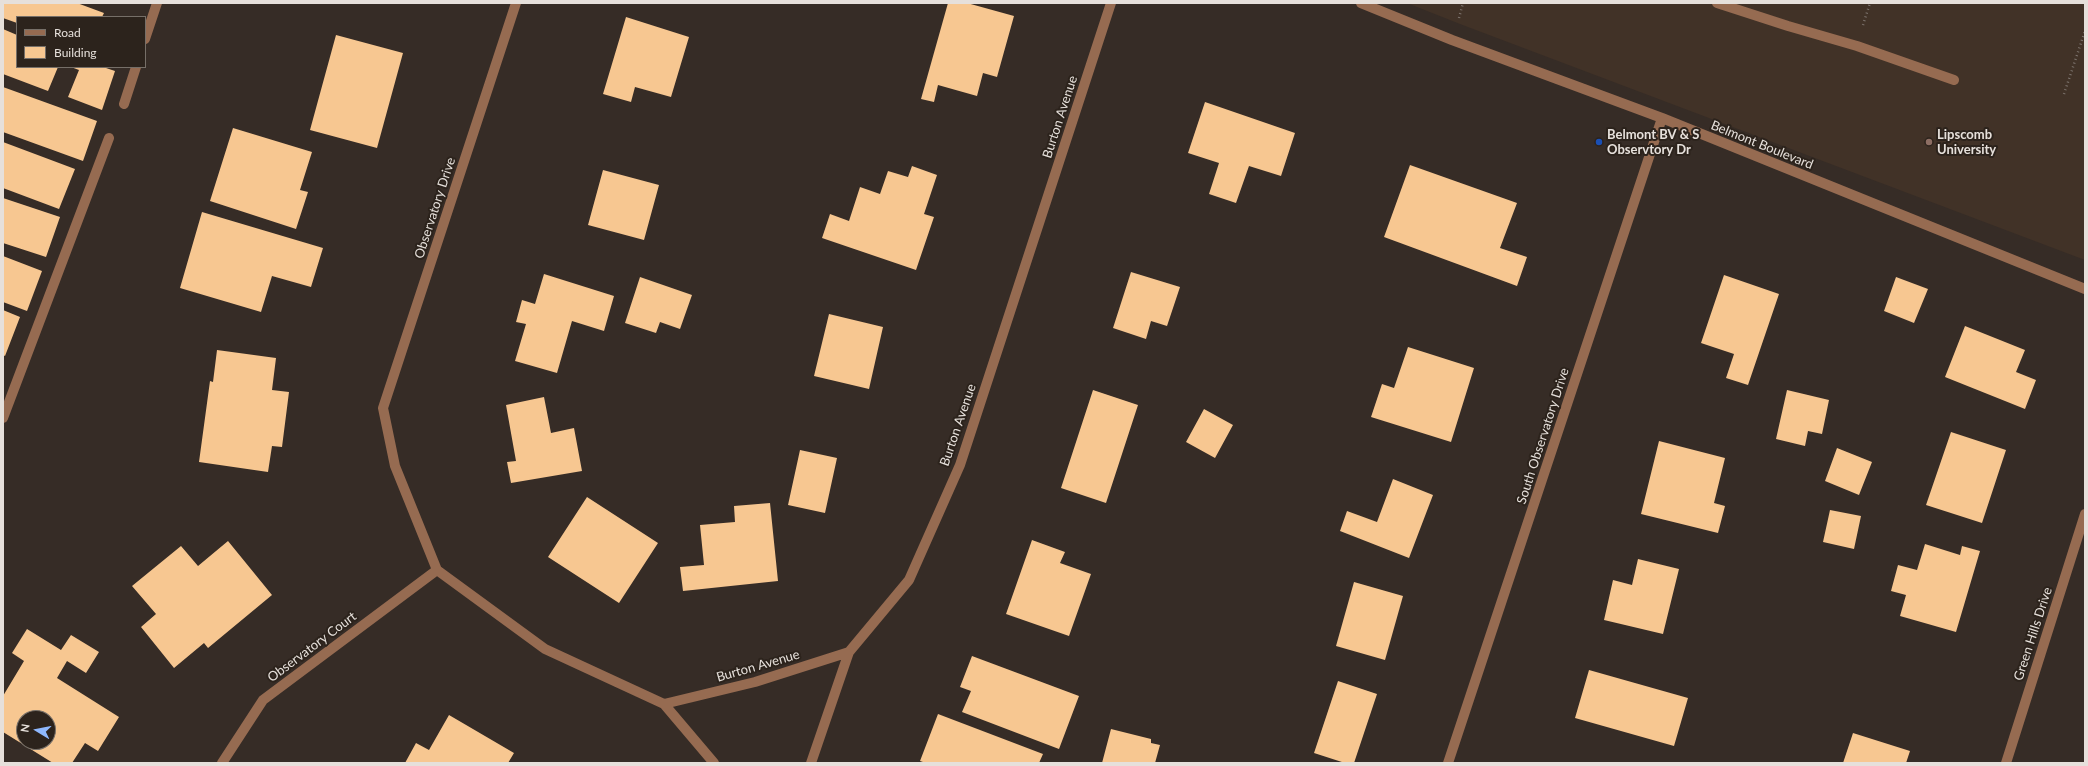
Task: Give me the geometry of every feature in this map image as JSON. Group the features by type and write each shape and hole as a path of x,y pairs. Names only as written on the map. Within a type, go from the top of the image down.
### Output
{"street":[{"path":"146,36 157,3"},
{"name":"Observatory Drive","path":"437,570 395,466 383,408 516,3"},
{"name":"Burton Avenue","path":"664,704 755,682 850,652 909,580 960,465 1111,3"},
{"name":"Belmont Boulevard","path":"1361,3 1452,40 1662,118 2085,289"},
{"path":"1717,3 1857,46 1954,80"},
{"path":"124,104 136,68"},
{"name":"South Observatory Drive","path":"1448,763 1662,118"},
{"path":"3,418 110,138"},
{"name":"Green Hills Drive","path":"2006,763 2085,514"},
{"path":"437,570 545,649 664,704 714,763"},
{"name":"Observatory Court","path":"222,763 263,700 437,570"},
{"path":"811,763 850,652"}],"path":[{"path":"2064,94 2085,31"}],"shaded area":[{"name":"Lipscomb University","path":"1407,3 2085,3 2085,260 1460,24"}],"building":[{"path":"3,3 77,3 104,13 102,16 16,16 16,23 3,18"},
{"path":"948,3 967,3 1014,16 997,77 983,73 977,96 938,85 934,102 921,99"},
{"path":"626,17 689,37 671,97 635,87 631,102 603,94"},
{"path":"3,29 16,35 16,68 58,68 48,91 3,74"},
{"path":"336,35 403,53 377,148 310,130"},
{"path":"74,68 106,68 115,71 102,110 68,97 79,70"},
{"path":"3,87 97,121 83,161 3,132"},
{"path":"1205,102 1295,133 1281,176 1249,166 1236,203 1209,194 1219,163 1188,153"},
{"path":"233,128 312,152 300,190 308,192 296,229 210,201"},
{"path":"3,142 75,169 59,209 3,188"},
{"path":"1410,165 1517,203 1500,248 1527,257 1517,286 1384,237"},
{"path":"912,166 937,175 924,214 934,217 916,270 822,238 830,214 849,221 860,187 880,194 888,171 908,177"},
{"path":"603,170 659,185 644,240 588,225"},
{"path":"3,198 60,217 46,257 3,243"},
{"path":"202,212 323,248 311,287 272,276 261,312 180,288"},
{"path":"3,256 42,271 27,311 3,302"},
{"path":"1131,272 1180,287 1167,326 1151,321 1146,339 1113,328"},
{"path":"544,274 614,296 604,331 572,321 557,373 515,361 526,324 516,322 522,300 535,304"},
{"path":"1724,275 1779,294 1748,385 1726,378 1734,354 1701,343"},
{"path":"640,277 692,295 680,329 660,322 656,333 625,323"},
{"path":"1896,277 1928,289 1914,323 1884,311"},
{"path":"3,310 20,317 5,356 3,355"},
{"path":"829,314 883,327 869,389 814,376"},
{"path":"1965,326 2025,350 2016,372 2036,380 2025,409 1945,377"},
{"path":"1408,347 1474,368 1451,442 1371,417 1382,384 1394,388"},
{"path":"217,350 276,358 272,390 289,392 282,447 272,446 268,472 199,462 210,381 213,382"},
{"path":"1093,390 1138,405 1106,503 1061,488"},
{"path":"1787,390 1829,400 1822,434 1808,431 1805,446 1776,439"},
{"path":"544,397 551,433 574,428 582,471 511,483 507,462 516,461 506,405"},
{"path":"1204,409 1233,425 1215,458 1186,442"},
{"path":"1951,432 2006,450 1982,523 1926,505"},
{"path":"1659,441 1725,458 1714,503 1725,506 1718,533 1641,514"},
{"path":"1837,448 1872,462 1859,495 1825,481"},
{"path":"800,450 837,458 825,513 788,505"},
{"path":"1393,479 1433,495 1409,558 1340,531 1347,511 1377,522"},
{"path":"587,497 658,543 619,603 548,557"},
{"path":"770,503 778,581 683,591 680,567 704,565 700,525 735,522 734,506"},
{"path":"1830,510 1861,516 1854,549 1823,542"},
{"path":"1032,540 1065,552 1060,563 1091,574 1069,636 1006,614"},
{"path":"228,541 272,595 208,648 204,643 174,668 141,627 156,614 132,586 181,546 198,566"},
{"path":"1925,544 1960,555 1962,546 1980,551 1956,632 1900,616 1906,595 1891,591 1898,565 1917,570"},
{"path":"1638,559 1679,569 1663,634 1604,620 1613,580 1632,585"},
{"path":"1354,582 1403,596 1385,660 1336,646"},
{"path":"27,629 61,650 71,635 99,652 86,673 67,661 57,678 119,717 98,751 85,743 72,763 53,763 32,750 56,750 56,710 16,710 16,740 3,732 3,696 24,661 12,653"},
{"path":"972,656 1079,696 1059,749 962,712 971,691 960,687"},
{"path":"1589,670 1688,698 1674,746 1575,718"},
{"path":"1338,681 1377,694 1354,763 1345,763 1314,753"},
{"path":"938,714 1043,754 1039,763 926,763 920,761"},
{"path":"449,715 514,753 508,763 405,763 416,743 429,750"},
{"path":"1111,729 1151,739 1151,743 1160,745 1155,763 1102,763"},
{"path":"1853,733 1910,751 1906,763 1843,763"}],"place":[{"name":"Belmont BV & S Observtory Dr","path":"1599,142"},
{"name":"Lipscomb University","path":"1929,142"}]}
